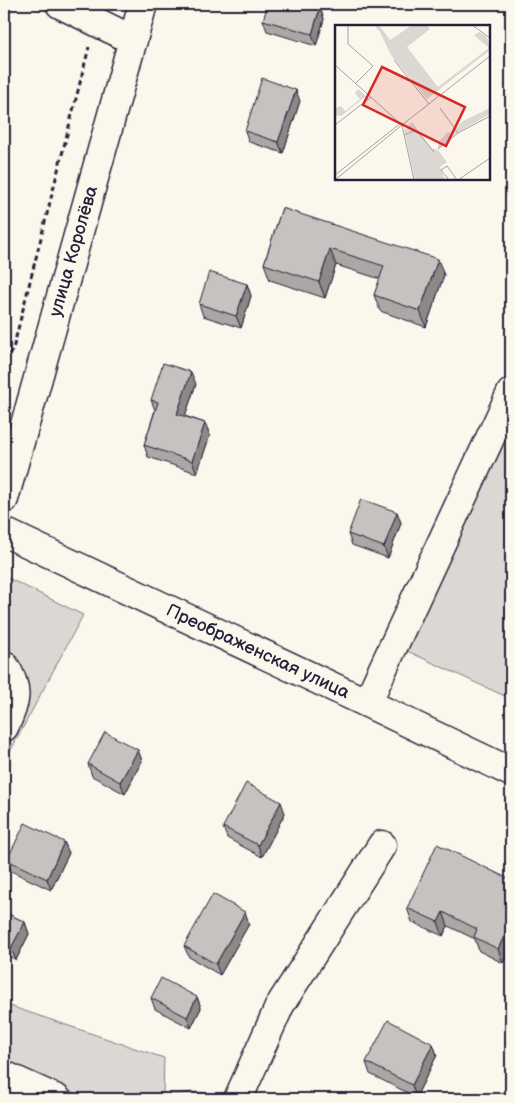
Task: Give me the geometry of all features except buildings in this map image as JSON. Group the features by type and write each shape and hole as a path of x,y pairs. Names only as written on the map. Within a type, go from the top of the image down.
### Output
{"main road":[{"path":"60,4 133,40"},
{"name":"улица Королёва","path":"4,499 143,4"},
{"path":"367,702 511,393"},
{"name":"Преображенская улица","path":"4,532 367,702 511,772"},
{"path":"4,665 12,678 15,695 11,712 4,727"},
{"path":"238,1099 280,1006 382,845"},
{"path":"4,1075 57,1099"}],"path":[{"path":"4,362 13,349 95,21"}],"shaded area":[{"path":"511,422 511,699 405,650"},
{"path":"4,576 83,615 4,763"},
{"path":"4,1004 164,1058 163,1096 192,1092 236,1095 242,1099 89,1099 4,1064"}]}
